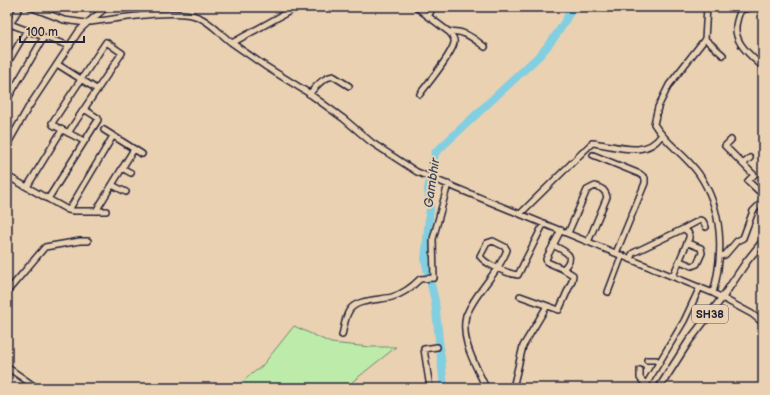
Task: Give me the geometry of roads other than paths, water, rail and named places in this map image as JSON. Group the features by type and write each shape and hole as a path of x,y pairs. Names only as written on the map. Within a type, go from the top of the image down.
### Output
{"main road":[{"name":"SH38","path":"659,388 689,341 722,298 747,261 763,242"}],"street":[{"path":"7,30 20,7"},
{"path":"30,7 64,20 88,22 136,16 177,14 197,17 206,22 232,43 265,66 310,94 344,119 371,142 417,172 700,287 752,314 763,323"},
{"path":"7,146 28,108 57,64 88,22 106,7"},
{"path":"232,43 297,7"},
{"path":"416,7 449,32 454,40 454,44 447,56 420,94"},
{"path":"428,17 433,7"},
{"path":"707,7 705,38 669,85 658,108 654,124 661,136 699,174 711,197 718,220 720,234 720,256 717,279 713,293"},
{"path":"751,7 742,10 739,14 736,24 736,31 743,48 763,67"},
{"path":"10,24 70,46"},
{"path":"7,64 27,30"},
{"path":"449,32 454,31 466,34 485,47"},
{"path":"7,100 44,37"},
{"path":"705,38 723,55"},
{"path":"68,133 122,53 107,43 105,43 52,121 53,125 62,130 68,133 84,141"},
{"path":"57,64 98,90"},
{"path":"310,94 322,80 327,77 333,76 349,86"},
{"path":"48,199 98,119 84,109"},
{"path":"27,187 62,130"},
{"path":"104,130 142,154"},
{"path":"69,210 113,136"},
{"path":"521,213 592,143 630,149 640,149 649,147 657,142 661,136"},
{"path":"731,140 726,146 754,175 748,181 763,195"},
{"path":"96,211 134,149"},
{"path":"593,155 640,174 645,178 645,183 616,253"},
{"path":"743,164 750,158"},
{"path":"122,168 131,172"},
{"path":"7,176 69,210 106,211"},
{"path":"342,335 348,311 352,307 366,301 393,296 413,286 420,278 434,278 433,238 448,184"},
{"path":"112,186 126,192"},
{"path":"568,233 587,190 595,186 600,187 603,189 607,197 588,242"},
{"path":"720,256 725,254 737,241 743,238 753,212 763,201"},
{"path":"630,258 633,253 700,220 703,221 706,228"},
{"path":"486,388 467,345 464,327 466,315 471,303 498,268 507,250 506,247 493,241 488,243 480,256 482,260 498,268 511,274 518,275 544,223"},
{"path":"673,276 680,262 690,234 683,229"},
{"path":"520,296 559,310 572,281 572,276 563,269 547,262 546,259 561,230"},
{"path":"7,292 45,247 88,241"},
{"path":"680,262 692,266 697,264 702,253 700,248 688,242"},
{"path":"553,245 568,253 570,256 570,261 563,269"},
{"path":"608,292 622,255"},
{"path":"640,370 640,378 645,386 684,322 700,287"},
{"path":"513,388 524,346 547,306"},
{"path":"430,388 424,349 437,347"},
{"path":"647,360 656,360 659,363"},
{"path":"7,367 37,388"}],"waterway":[{"name":"Gambhir","path":"444,388 435,301 425,260 430,208 428,189 435,153 540,55 550,44 566,20 572,7"}]}
